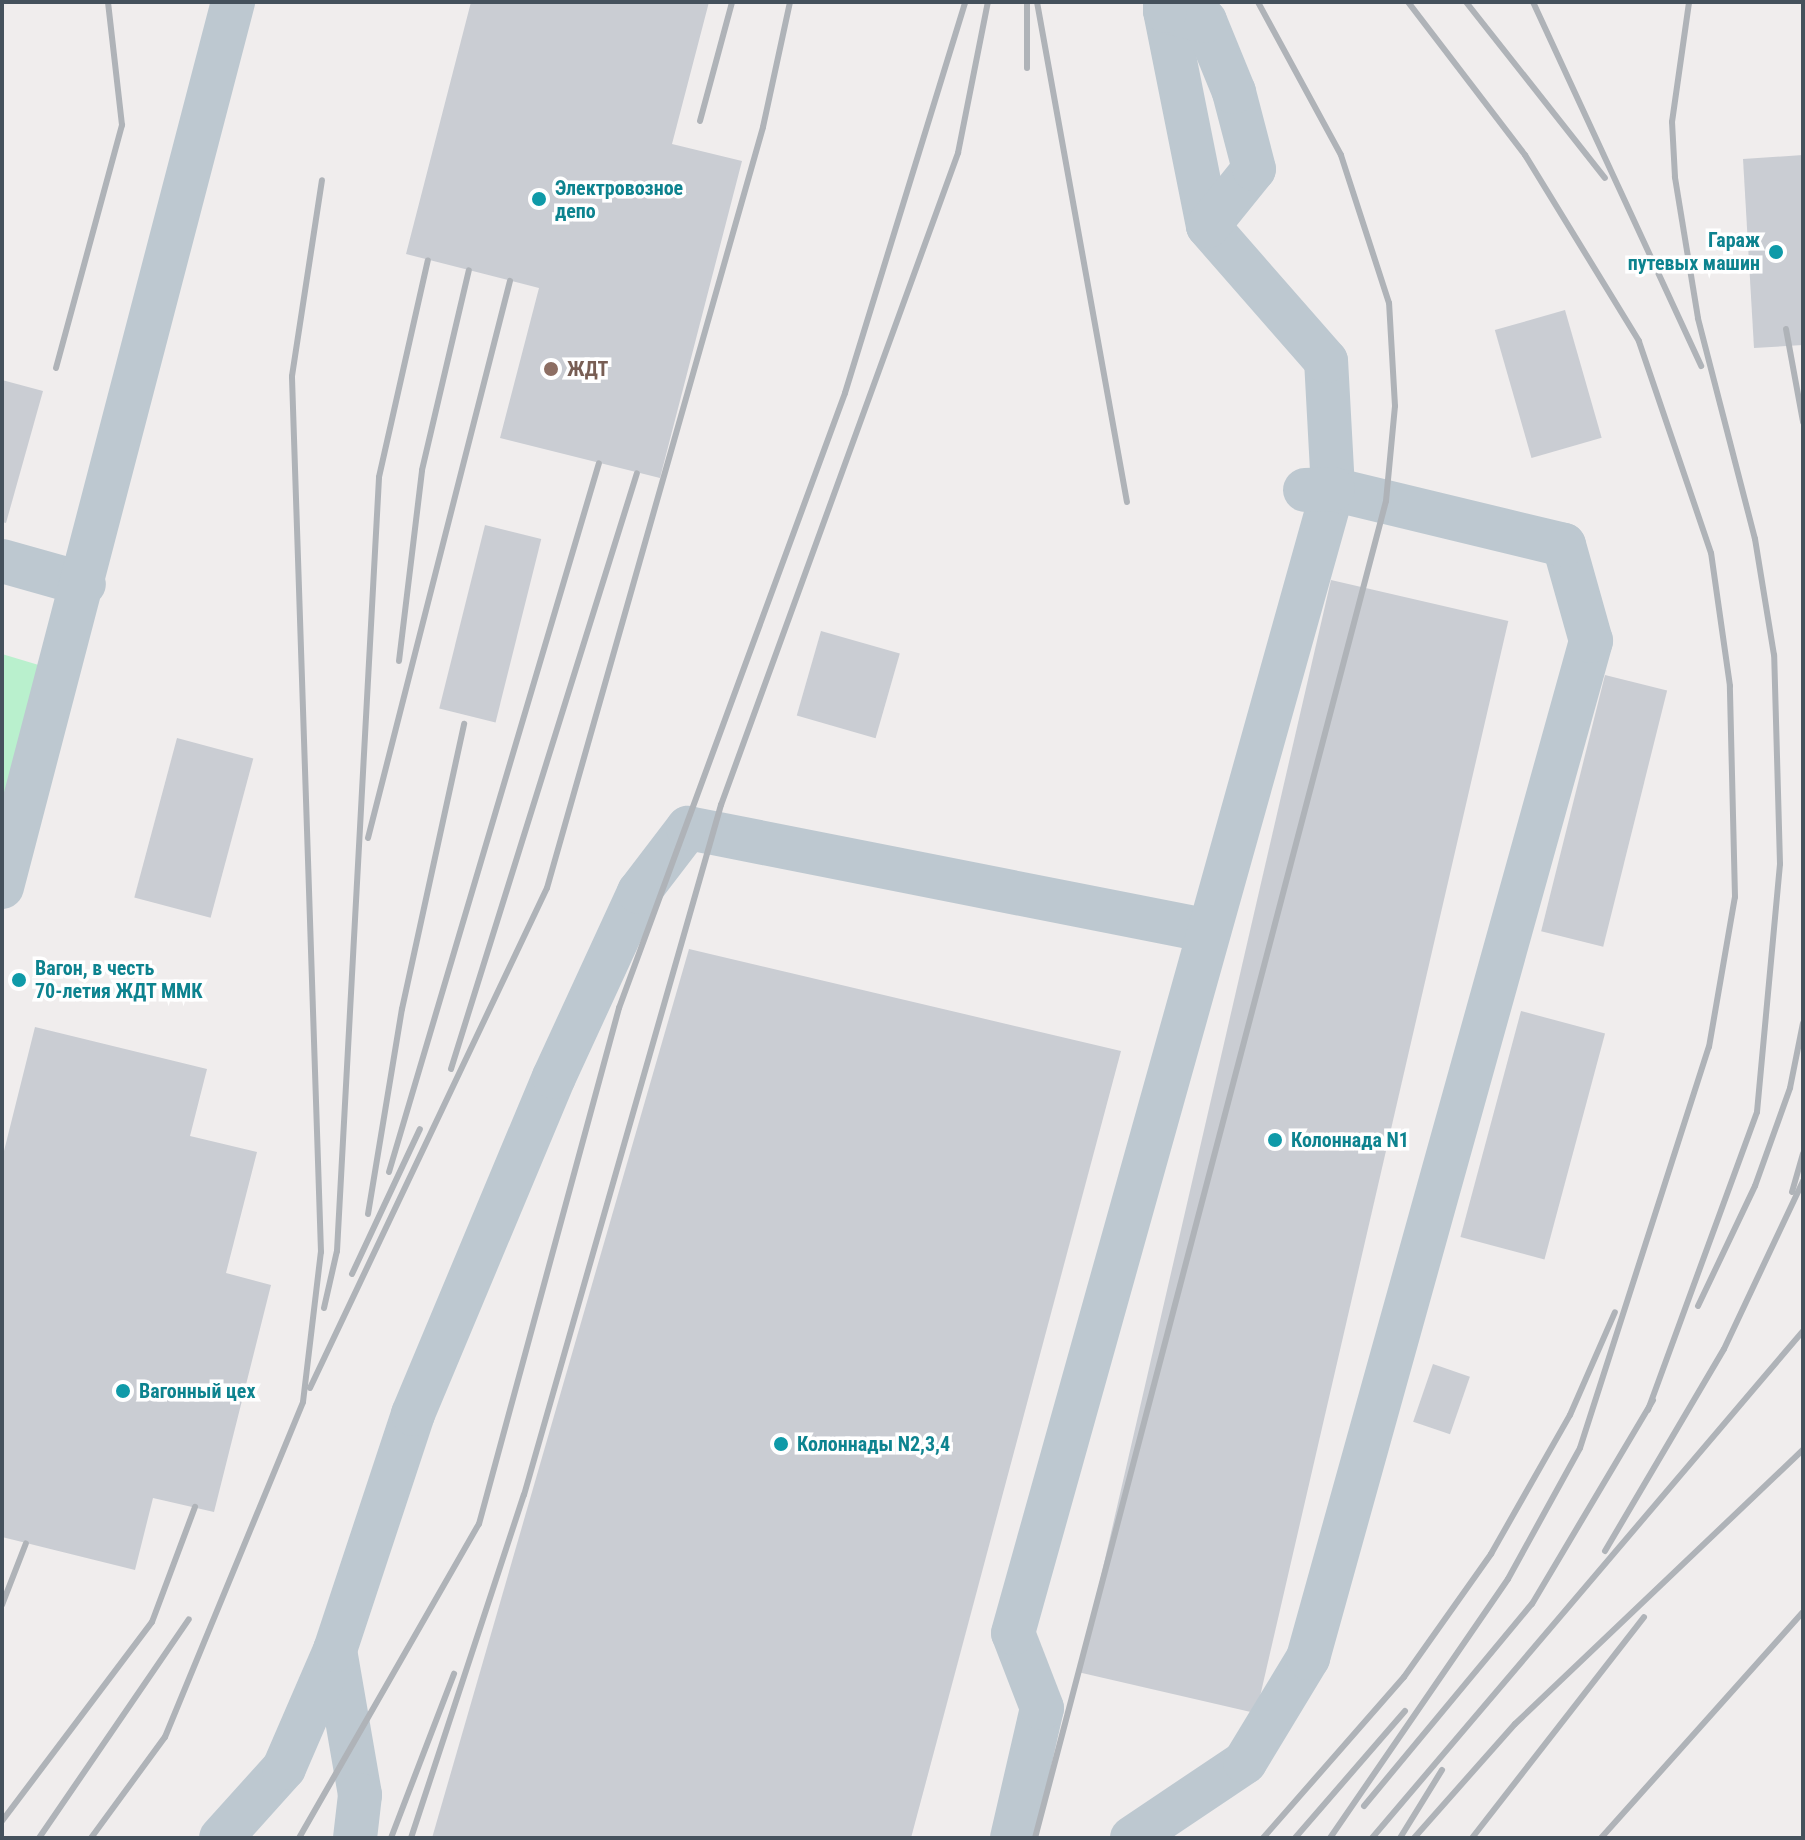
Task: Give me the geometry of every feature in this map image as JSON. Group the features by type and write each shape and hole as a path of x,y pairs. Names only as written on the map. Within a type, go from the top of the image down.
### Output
{"lane":[{"path":"2,887 84,584 233,2"},
{"path":"1012,1838 1042,1708 1013,1633 1209,931 1319,490 1326,361 1208,226 1254,169 1205,21 1165,6"},
{"path":"1132,1838 1245,1762 1308,1658 1591,641 1564,545 1319,490"},
{"path":"2,561 84,584"},
{"path":"221,1838 284,1768 335,1650 413,1414 554,1077 639,892 688,828 1209,931"},
{"path":"335,1650 360,1795 355,1838"}],"green space":[{"path":"2,654 42,666 2,828"}],"building":[{"name":"Электровозное депо","path":"471,2 709,2 672,144 742,161 660,478 500,438 539,288 406,254"},
{"name":"Гараж путевых машин","path":"1803,155 1803,345 1754,348 1743,159"},
{"path":"1565,310 1602,438 1531,458 1495,330"},
{"path":"2,380 43,391 6,523 2,522"},
{"path":"485,525 541,539 496,722 439,708"},
{"name":"Колоннада N1","path":"1331,580 1508,621 1256,1713 1079,1672"},
{"path":"821,631 900,654 876,738 797,716"},
{"path":"1605,675 1667,690 1603,947 1541,931"},
{"path":"177,738 253,758 211,918 134,897"},
{"name":"Колоннады N2,3,4","path":"689,949 1121,1051 911,1838 432,1838"},
{"path":"1521,1011 1605,1034 1544,1260 1460,1237"},
{"name":"Вагонный цех","path":"35,1027 207,1069 190,1136 257,1152 226,1273 271,1285 214,1512 153,1498 135,1570 2,1537 2,1159"},
{"path":"1433,1364 1470,1377 1450,1434 1413,1422"}],"railway":[{"path":"56,368 122,125 108,2"},
{"path":"700,121 732,2"},
{"path":"310,1388 547,888 763,127 790,2"},
{"path":"299,1838 479,1524 619,1008 845,393 965,2"},
{"path":"411,1838 524,1495 721,805 958,153 988,2"},
{"path":"1027,2 1027,68"},
{"path":"1037,2 1127,502"},
{"path":"1035,1838 1386,501 1395,406 1389,303 1341,155 1258,2"},
{"path":"1330,1838 1508,1579 1580,1448 1709,1047 1735,897 1730,686 1711,553 1639,341 1525,155 1408,2"},
{"path":"1466,2 1605,178"},
{"path":"1533,2 1701,366"},
{"path":"1648,1410 1757,1112 1780,864 1774,655 1755,539 1698,318 1675,177 1672,122 1689,2"},
{"path":"91,1838 165,1737 303,1402 321,1252 292,376 322,180"},
{"path":"324,1308 337,1251 379,477 428,260"},
{"path":"399,661 422,470 469,270"},
{"path":"368,838 510,281"},
{"path":"1786,329 1803,422"},
{"path":"389,1172 599,463"},
{"path":"451,1069 637,473"},
{"path":"368,1214 402,1009 464,724"},
{"path":"1698,1306 1755,1186 1790,1088 1803,1023"},
{"path":"352,1274 420,1129"},
{"path":"1792,1192 1803,1154"},
{"path":"1605,1551 1724,1349 1803,1181"},
{"path":"1263,1838 1404,1677 1491,1554 1570,1415 1615,1312"},
{"path":"1372,1838 1803,1331"},
{"path":"1364,1806 1532,1604 1653,1400"},
{"path":"1414,1838 1515,1724 1803,1450"},
{"path":"2,1821 152,1622 195,1507"},
{"path":"2,1605 26,1543"},
{"path":"1601,1838 1803,1612"},
{"path":"1472,1838 1644,1617"},
{"path":"39,1838 189,1619"},
{"path":"391,1838 454,1674"},
{"path":"1295,1838 1405,1711"},
{"path":"1400,1838 1442,1770"}],"place":[{"name":"Электровозное депо","path":"539,199"},
{"name":"Гараж путевых машин","path":"1776,252"},
{"name":"ЖДТ","path":"551,369"},
{"name":"Вагон, в честь 70-летия ЖДТ ММК","path":"19,980"},
{"name":"Колоннада N1","path":"1275,1140"},
{"name":"Вагонный цех","path":"123,1391"},
{"name":"Колоннады N2,3,4","path":"781,1444"}]}
